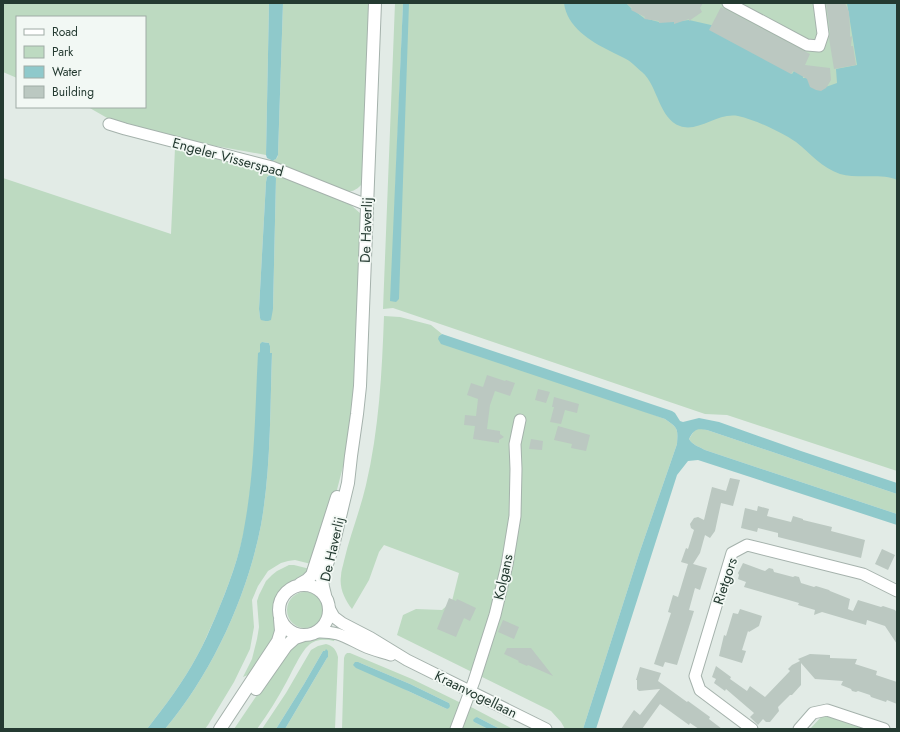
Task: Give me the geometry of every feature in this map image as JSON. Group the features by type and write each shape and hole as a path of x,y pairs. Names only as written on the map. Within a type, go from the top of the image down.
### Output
{"street":[{"name":"De Haverlij","path":"325,595 322,579 333,546 348,483 350,456 360,386 375,3"},
{"path":"728,3 807,46 819,46 823,34 819,3"},
{"name":"Engeler Visserspad","path":"109,124 272,167 367,205"},
{"name":"Kolgans","path":"456,729 470,692 495,615 507,565 515,516 515,444 520,420"},
{"name":"De Haverlij","path":"300,584 312,575 350,456"},
{"name":"Rietgors","path":"752,729 700,690 695,676 732,553 746,545 863,574 897,591"},
{"path":"220,729 278,641 281,631 278,611 279,604 286,591 291,587 300,584 308,584 316,587 325,595 329,603 329,615 325,624 316,632 295,638 286,646 228,729"},
{"name":"Kraanvogellaan","path":"329,608 334,617 342,623 371,638 407,660 546,729"},
{"path":"280,619 288,630 295,634 304,635"},
{"name":"Kraanvogellaan","path":"316,632 326,631 336,633 365,646 407,660"},
{"path":"799,729 813,713 827,710 884,729"}],"green space":[{"path":"3,3 269,3 266,155 177,139 109,119 90,108 146,108 146,16 16,16 16,78 3,72"},
{"path":"283,3 370,3 362,184 353,191 342,192 273,161 278,155"},
{"path":"395,3 403,3 391,301 407,3 897,3 897,471 727,415 705,414 393,308 383,309"},
{"path":"175,148 273,172 351,205 361,214 359,328 352,411 346,455 332,509 311,564 295,560 281,563 268,571 258,586 252,600 254,627 250,649 234,682 205,729 165,729 198,684 212,659 237,606 255,552 261,525 267,483 270,418 272,353 270,353 269,343 262,342 255,438 246,522 233,571 215,618 200,651 180,684 147,729 3,729 3,178 171,234","holes":["272,173 276,178 273,309 265,321 260,318 259,309 266,182 267,177"]},
{"path":"384,316 400,317 431,325 442,334 439,336 665,419 675,427 677,431 677,444 639,554 583,729 565,729 551,711 397,635 403,615 416,609 442,610 452,601 459,573 384,545 379,552 369,580 352,609 345,598 341,585 341,572 364,495 377,422 381,380"},
{"path":"699,428 897,494 897,514 705,450 694,444 689,439 694,431"},
{"path":"289,565 310,569 307,574 286,584 277,594 274,606 275,633 253,673 243,677 252,659 257,639 259,627 257,601 259,595 266,581 272,575"},
{"path":"305,592 315,595 320,600 323,610 320,620 315,625 305,628 295,625 290,620 287,610 290,600 295,595"},
{"path":"326,636 336,637 334,641 324,640 314,642 305,649 284,687 257,729 234,729 289,648 293,644"},
{"path":"326,644 334,648 338,657 335,729 285,729 328,656 325,651 323,651 276,729 262,729 286,693 311,650"},
{"path":"350,653 412,679 459,702 460,703 452,729 342,729 345,655","holes":["358,662 410,684 449,703 447,709 408,691"]},
{"path":"468,707 471,707 513,729 500,729 477,717 474,722 488,729 462,729"},
{"path":"829,713 871,729 810,729 822,716"}],"water":[{"path":"269,3 283,3 278,155 273,161 267,158 266,155"},
{"path":"403,3 409,3 399,299 396,302 390,301"},
{"path":"564,3 626,3 644,18 659,22 689,20 711,25 792,74 794,71 803,73 803,78 807,78 820,89 837,83 836,69 857,65 847,3 897,3 897,180 885,177 840,174 822,164 796,142 783,134 760,123 738,116 723,117 694,127 680,126 667,117 652,85 642,72 628,60 587,38 570,19 566,12"},
{"path":"270,173 272,173 276,178 273,309 271,320 265,321 261,320 260,318 259,309 266,182"},
{"path":"442,334 672,411 680,421 683,422 699,418 719,422 897,483 897,494 707,430 696,430 689,439 694,444 705,450 897,514 897,525 698,460 688,461 677,475 596,729 583,729 639,554 677,444 677,431 672,424 665,419 441,344 438,339"},
{"path":"262,342 269,343 270,353 272,353 267,483 261,525 247,579 225,633 198,684 165,729 147,729 180,684 200,651 220,606 237,559 243,535 251,481 258,353 260,352 260,344"},
{"path":"326,649 328,651 328,657 285,729 276,729 323,651"},
{"path":"355,662 410,684 449,703 450,706 447,709 356,668 353,665"},
{"path":"477,717 500,729 488,729 474,722 473,720"}],"building":[{"path":"626,3 703,3 700,8 702,12 689,21 689,19 674,24 674,22 659,23 659,21 644,19 645,17 631,10 632,8"},
{"path":"826,3 845,3 849,12 850,37 852,36 851,46 853,46 856,65 834,69 829,38 830,33"},
{"path":"721,7 810,54 805,65 830,68 831,80 826,88 821,91 816,90 810,87 807,79 793,71 791,74 709,30"},
{"path":"487,375 515,383 510,396 495,391 490,405 487,429 500,431 500,434 504,437 499,440 499,443 473,439 475,426 464,425 465,415 476,416 478,399 467,395 471,383 483,387"},
{"path":"538,389 550,392 546,403 535,400"},
{"path":"554,397 579,404 577,413 565,410 561,424 550,422 554,407 552,407"},
{"path":"558,426 590,435 586,451 571,448 572,444 554,440"},
{"path":"531,439 543,441 542,450 529,449"},
{"path":"730,478 740,480 733,506 721,503 715,531 710,538 705,535 700,553 693,564 707,568 700,590 695,588 689,610 694,611 677,665 665,662 663,667 654,664 671,613 668,612 673,595 678,597 688,564 681,562 686,548 688,549 694,530 691,528 690,524 694,518 698,517 704,520 712,487 726,491"},
{"path":"758,506 769,509 767,516 791,522 793,516 832,527 831,531 865,540 861,558 778,537 778,533 758,528 757,532 741,528 745,508 757,511"},
{"path":"882,549 895,555 888,570 875,564"},
{"path":"743,563 765,571 769,568 773,569 774,572 799,577 801,583 829,590 850,599 848,609 853,611 858,600 895,610 897,613 897,644 885,626 867,620 866,625 822,612 814,615 815,610 798,605 799,603 744,587 746,582 738,579 738,573"},
{"path":"449,598 456,601 457,599 476,608 470,621 464,618 456,637 437,629"},
{"path":"740,609 762,616 759,626 749,632 748,631 742,650 746,651 742,663 719,656 724,635 726,636 733,613 738,614"},
{"path":"503,620 519,627 514,639 498,632"},
{"path":"507,648 531,648 553,676 518,662 519,661 504,654"},
{"path":"810,654 830,655 830,658 857,659 855,664 877,671 876,675 897,682 897,704 887,700 886,702 871,697 870,695 858,691 852,691 851,689 841,685 843,681 815,679 801,663 801,685 778,707 779,711 770,722 766,722 763,719 758,725 750,717 754,713 726,689 725,691 714,683 716,679 712,677 716,666 731,677 730,679 747,691 750,686 765,697 790,671 788,669 800,661 798,659"},
{"path":"640,667 661,673 658,681 710,717 709,719 722,729 699,729 690,723 689,725 660,704 642,729 621,729 634,710 640,715 660,689 639,691 637,689 636,680"}]}
